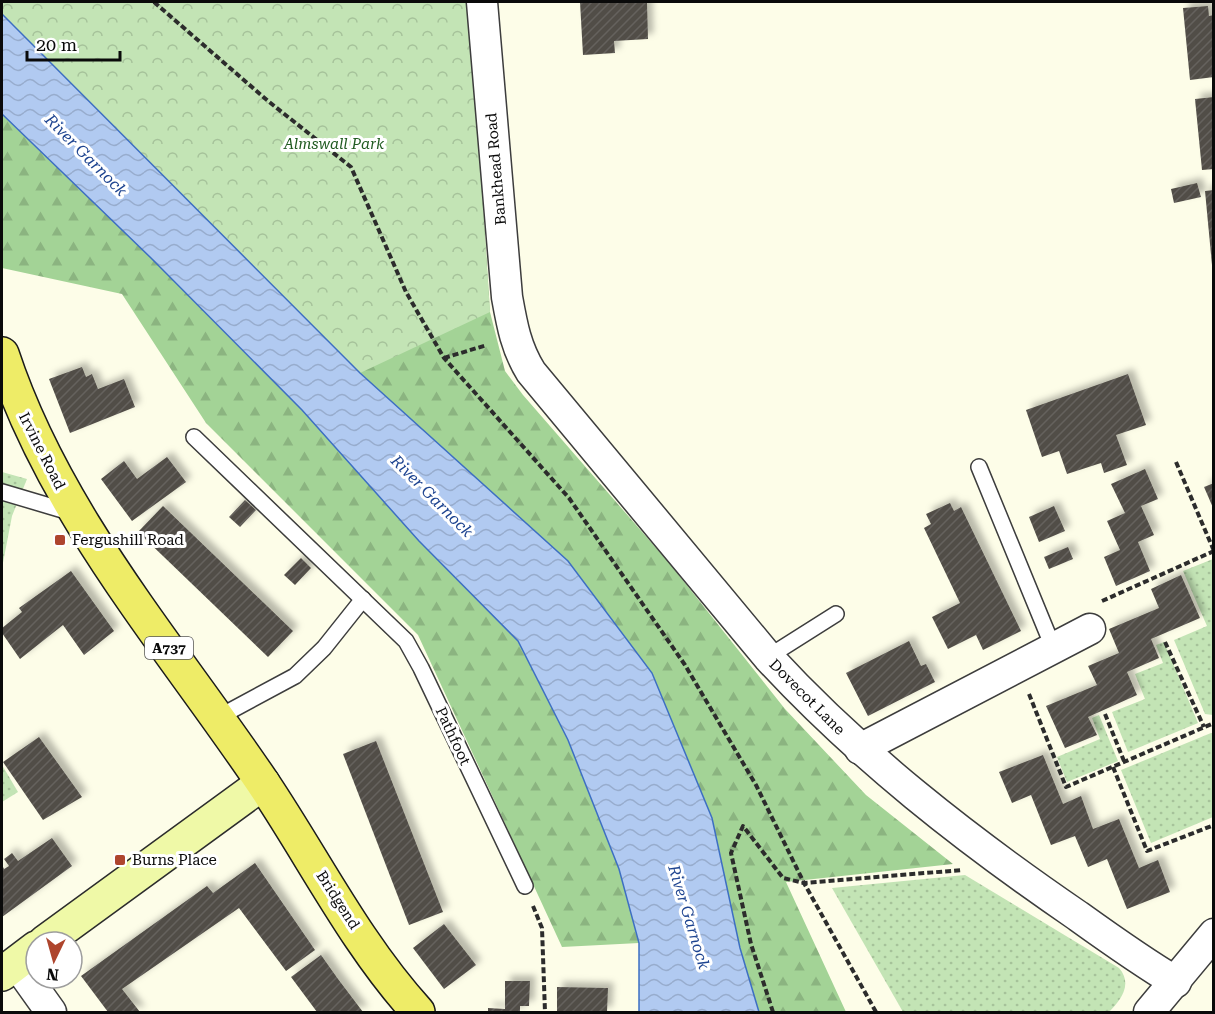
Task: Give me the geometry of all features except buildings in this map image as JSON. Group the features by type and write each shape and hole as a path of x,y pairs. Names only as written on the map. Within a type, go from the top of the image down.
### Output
{"main road":[{"name":"Irvine Road","path":"2,354 18,404 75,514"},
{"name":"A737","path":"75,514 263,783"},
{"path":"61,930 263,783"},
{"name":"Bridgend","path":"263,783 374,956 418,1012"}],"street":[{"name":"Bankhead Road","path":"482,2 507,297 514,336"},
{"name":"Dovecot Lane","path":"514,336 520,355 531,372 768,657 808,700 860,749 1005,867 1176,982"},
{"path":"860,749 1090,629"},
{"path":"1149,1012 1214,934"},
{"path":"18,962 51,1012"},
{"path":"1176,982 1180,1012"}],"lane":[{"name":"Pathfoot","path":"194,437 406,641 525,886"},
{"path":"979,467 1053,647"},
{"path":"2,492 75,514"},
{"path":"217,718 296,676 324,648 363,599"},
{"path":"768,657 836,614"}],"path":[{"path":"154,2 268,101 351,167 406,292 444,358 569,498 685,665 756,785 804,883 876,1012"},
{"path":"444,358 514,336"},
{"path":"1090,629 1089,607 1214,551 1176,462"},
{"path":"1165,642 1204,727"},
{"path":"1019,668 1066,787 1214,723"},
{"path":"1105,714 1124,761"},
{"path":"1113,767 1148,851 1214,825"},
{"path":"772,1012 751,944 731,853 743,826 783,878 804,883 1005,867"},
{"path":"525,886 542,928 545,1012"}],"green space":[{"path":"2,2 474,69 490,312 505,371 523,395 670,564 785,709 866,795 953,864 786,882 846,1012 759,1012 740,948 712,818 652,673 568,561 360,373 2,14"},
{"name":"Almswall Park","path":"2,2 469,2 490,312 360,373 2,14"},
{"path":"2,114 151,258 302,410 419,541 518,641 568,740 619,869 639,943 562,947 418,635 206,423 122,294 2,268"},
{"path":"2,472 27,479 12,516 2,568"},
{"path":"1213,559 1213,715 1205,714 1174,640 1207,626 1183,571"},
{"path":"1164,642 1198,723 1128,752 1112,712 1145,699 1135,674 1163,663 1156,645"},
{"path":"1099,715 1118,761 1067,782 1057,757 1100,739 1092,718"},
{"path":"1214,733 1213,817 1151,843 1121,770"},
{"path":"2,765 18,792 2,802"},
{"path":"965,875 1119,968 1125,980 1124,992 1109,1012 903,1012 832,888"}],"water":[{"name":"River Garnock","path":"2,14 360,373 568,561 652,673 712,818 740,948 759,1012 639,1012 639,943 619,869 568,740 518,641 419,541 302,410 151,258 2,114"}],"place":[{"name":"Fergushill Road","path":"60,540"},
{"name":"Burns Place","path":"120,860"}]}
